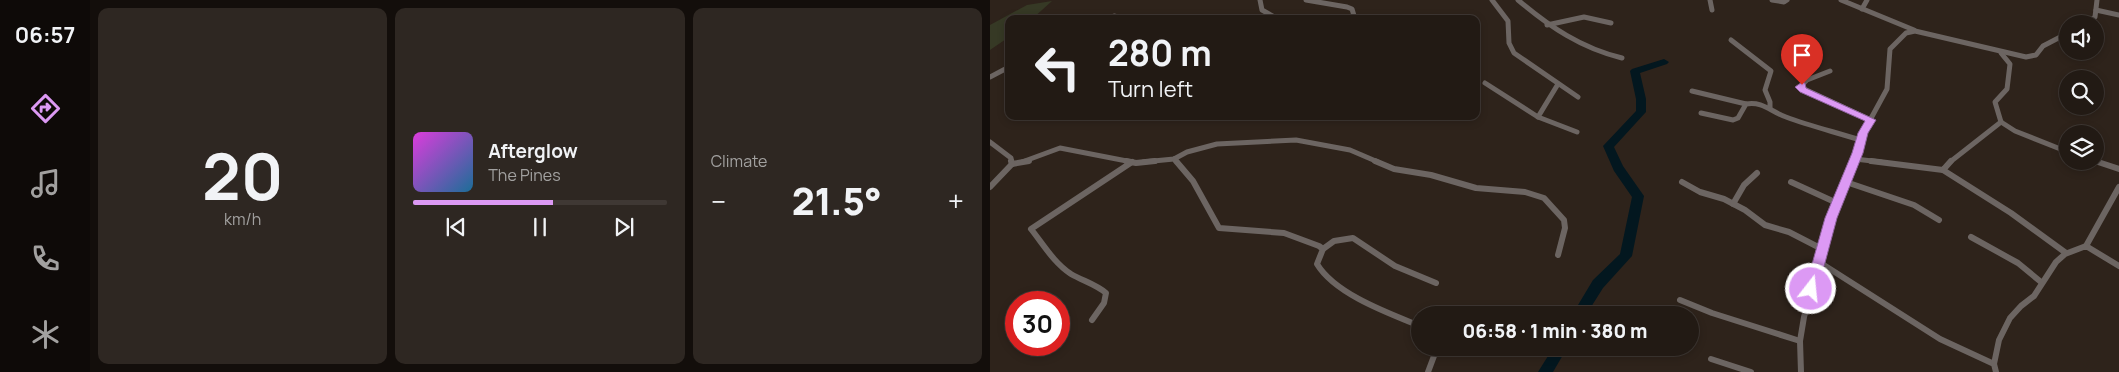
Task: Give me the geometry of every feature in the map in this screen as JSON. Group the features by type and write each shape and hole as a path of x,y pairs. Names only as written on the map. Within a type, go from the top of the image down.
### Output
{"street":[{"path":"1260,0 1259,5 1262,11 1270,15"},
{"path":"1306,0 1347,7 1352,9 1353,15"},
{"path":"1492,0 1508,22 1509,43 1514,53 1578,97"},
{"path":"1518,0 1547,25 1592,51 1622,58"},
{"path":"1710,0 1712,10"},
{"path":"1772,0 1784,2 1787,0"},
{"path":"1841,0 1915,31 2019,57 2036,55 2043,46 2059,38"},
{"path":"1862,9 1867,0"},
{"path":"2095,15 2095,4 2097,0"},
{"path":"2096,10 2119,15"},
{"path":"1547,25 1584,17 1611,23"},
{"path":"1801,372 1800,340 1804,317 1837,203 1855,159 1860,140 1887,89 1890,48 1906,33 1915,31"},
{"path":"1731,40 1770,71 1771,77 1764,86 1770,100 1770,108"},
{"path":"2001,53 2010,64 2007,89 1995,102 2001,122 2015,130 2059,148"},
{"path":"990,77 1005,70"},
{"path":"1830,71 1808,80 1800,87 1871,120"},
{"path":"1485,83 1538,117 1577,132"},
{"path":"1538,117 1558,84"},
{"path":"1692,91 1770,108 1783,116 1860,140"},
{"path":"1701,113 1733,120 1738,118 1746,104"},
{"path":"1943,170 1952,159 2001,122"},
{"path":"990,187 1012,164 1030,161 1056,149 1067,148 1096,156 1132,162 1174,159 1187,152 1217,144 1296,140 1315,142 1350,150 1394,169 1431,175 1449,182 1476,188 1525,192 1541,196 1564,220 1565,228 1558,255"},
{"path":"990,142 1011,158 1012,164"},
{"path":"1174,159 1202,196 1214,222 1219,228 1284,233 1323,248"},
{"path":"1855,159 1943,170 2011,213 2066,253"},
{"path":"1092,320 1104,303 1106,293 1096,285 1071,274 1056,261 1030,230 1132,162"},
{"path":"2104,164 2119,169"},
{"path":"1733,204 1744,185 1757,173"},
{"path":"1682,182 1700,192 1733,204 1765,225 1789,232 1822,250"},
{"path":"1791,182 1837,203"},
{"path":"1846,182 1914,205 1938,220"},
{"path":"2086,246 2089,236 2107,211 2110,197 2119,186"},
{"path":"1971,237 2018,264 2041,282"},
{"path":"1411,323 1382,312 1324,275 1318,264 1323,248 1334,241 1353,238 1395,266 1436,282"},
{"path":"1819,262 1940,339 1995,368 1996,349 2000,335 2022,305 2031,300 2037,293 2041,282 2057,258 2086,246"},
{"path":"2086,246 2119,266"},
{"path":"1680,300 1720,316 1800,340"},
{"path":"1428,372 1434,356"},
{"path":"1711,359 1751,372"}],"green space":[{"path":"1052,1 1036,15 1008,15 1027,5"},
{"path":"1005,17 1005,40 990,50 990,25"}],"waterway":[{"path":"1585,306 1598,284 1626,256 1638,196 1618,168 1608,146 1641,112 1641,99 1635,71 1664,62"},
{"path":"1545,372 1555,356"}],"route":[{"path":"1802,85 1800,87 1803,90 1871,120 1860,140 1858,153 1831,218 1811,289"}]}
